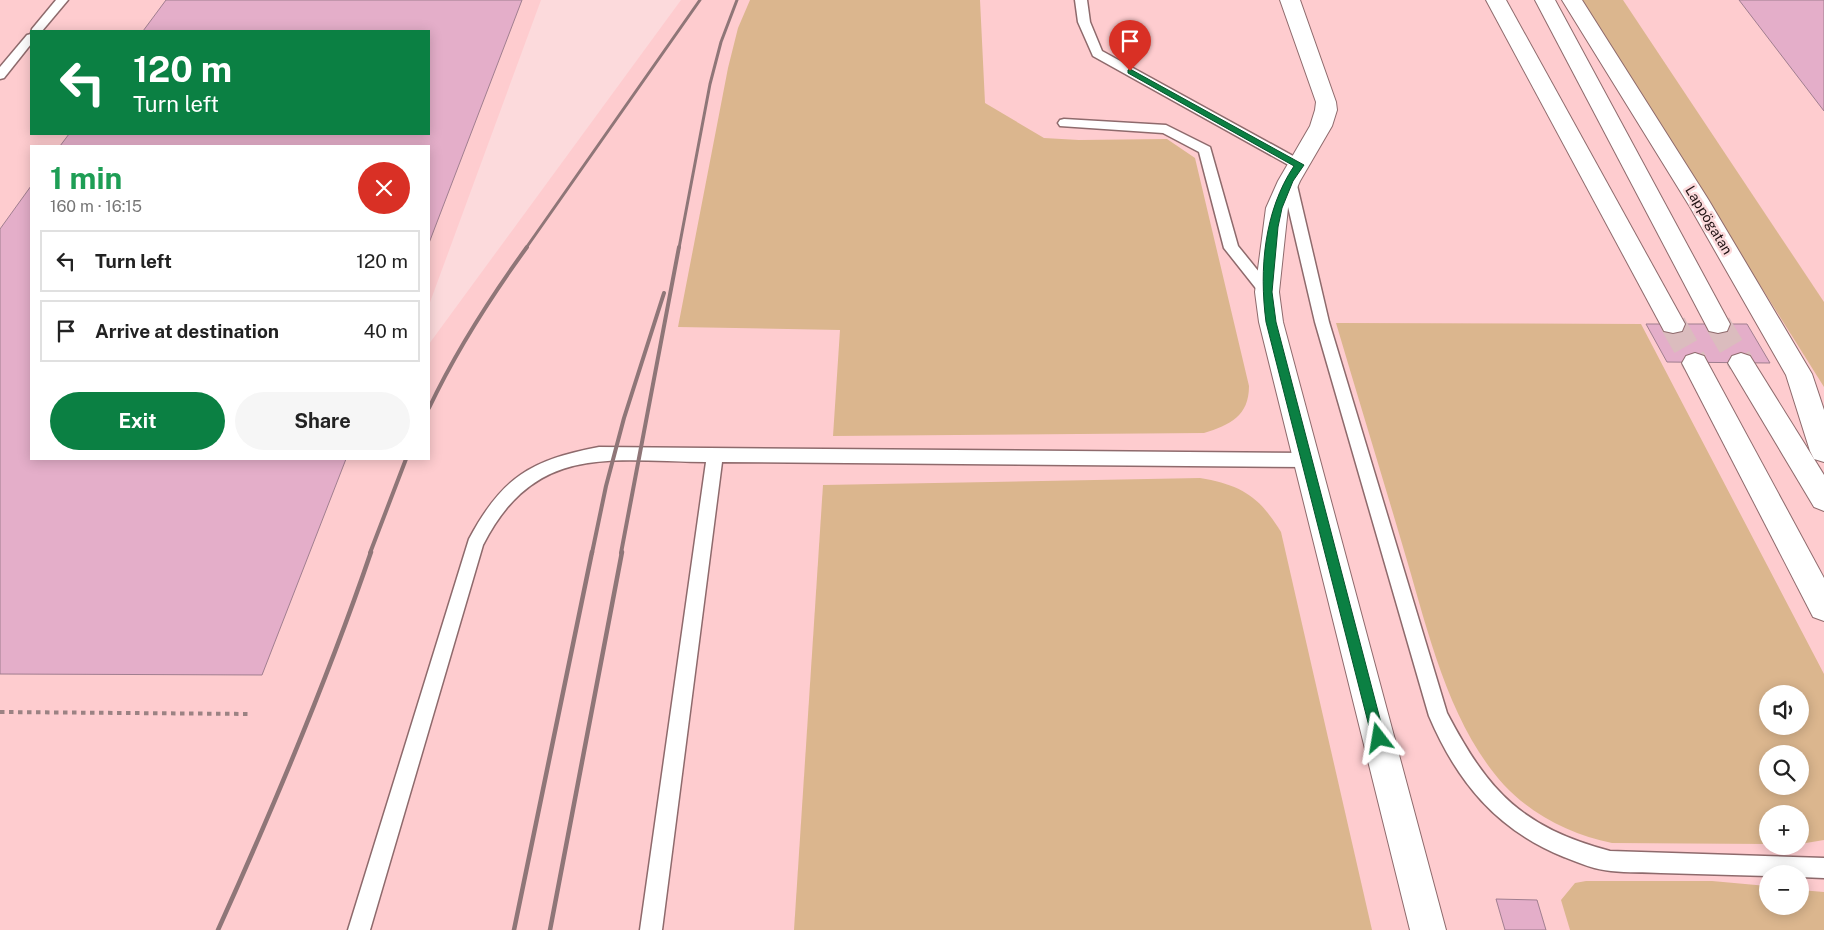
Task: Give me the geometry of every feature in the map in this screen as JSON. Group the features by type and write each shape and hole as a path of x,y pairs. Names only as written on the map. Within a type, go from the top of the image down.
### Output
{"street":[{"path":"1290,0 1326,102 1326,110 1321,126 1294,173 1277,208 1267,292 1271,322 1428,930"},
{"path":"1496,0 1673,324"},
{"path":"1544,0 1718,324"},
{"name":"Lappögatan","path":"1572,0 1709,221 1799,374 1824,451"},
{"path":"1695,363 1824,607"},
{"path":"1741,363 1824,498"}],"lane":[{"path":"37,30 62,0"},
{"path":"1080,0 1084,22 1097,53 1294,173 1322,322 1438,716 1455,750 1473,777 1497,805 1523,827 1578,854 1610,861 1824,868"},
{"path":"0,75 30,38"},
{"path":"1064,123 1166,129 1205,150 1231,248 1267,292"},
{"path":"1799,374 1824,414"},
{"path":"359,930 475,544 486,519 506,494 529,476 555,463 599,454 1308,460"},
{"path":"651,930 715,455"}],"path":[{"path":"0,712 250,714"}],"shaded area":[{"path":"0,0 541,0 430,302 430,145 30,145 30,460 430,460 430,343 681,0 1824,0 1824,930 0,930"},
{"path":"750,0 980,0 985,103 1044,138 1079,140 1167,139 1195,158 1249,386 1246,405 1242,412 1230,423 1204,433 833,436 840,330 678,327 728,68 738,28"},
{"path":"1581,0 1623,0 1824,302 1824,387"},
{"path":"1336,323 1641,324 1824,674 1824,840 1809,842 1809,805 1759,805 1759,844 1612,843 1568,829 1527,806 1504,785 1484,760 1453,703 1430,640"},
{"path":"1200,478 1227,484 1248,494 1265,509 1281,532 1372,930 794,930 823,485"},
{"path":"1586,881 1712,881 1759,885 1759,915 1809,915 1809,891 1824,892 1824,930 1570,930 1561,900 1575,883"}],"building":[{"path":"166,0 522,0 430,240 430,145 61,145 68,135 430,135 430,30 144,30"},
{"path":"1739,0 1824,0 1824,111"},
{"path":"30,187 30,460 346,460 262,675 0,674 0,229"},
{"path":"1646,324 1747,324 1770,363 1667,362"},
{"path":"1496,899 1537,900 1546,930 1505,930"}],"tunnel":[{"path":"1673,324 1695,363"},
{"path":"1718,324 1741,363"}],"railway":[{"path":"526,248 700,0"},
{"path":"679,248 710,84 721,42 737,0"},
{"path":"430,406 450,366 474,325 527,247"},
{"path":"621,553 679,247"},
{"path":"592,553 606,486 624,418 664,293"},
{"path":"370,553 406,460"},
{"path":"218,930 299,743 371,552"},
{"path":"514,930 592,552"},
{"path":"550,930 622,552"}],"route":[{"path":"1130,71 1299,165 1289,181 1277,208 1272,237 1267,292 1271,322 1379,738"}]}
